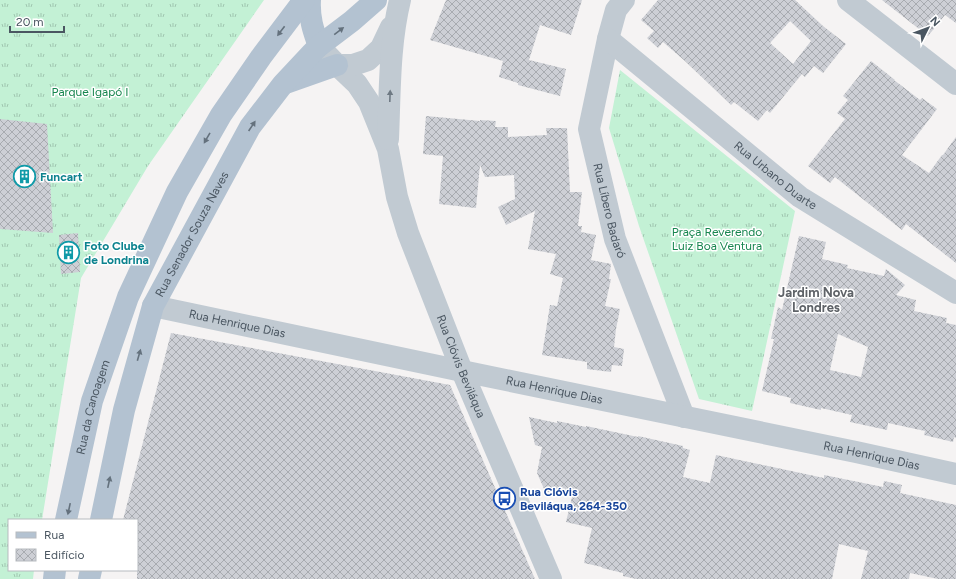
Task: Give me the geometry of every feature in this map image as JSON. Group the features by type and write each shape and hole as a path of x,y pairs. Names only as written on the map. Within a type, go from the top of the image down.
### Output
{"main road":[{"name":"Rua da Canoagem","path":"66,519 92,401 128,297 177,192 221,115 261,57 304,0"},
{"path":"310,0 309,12 311,24 319,46"},
{"name":"Rua Senador Souza Naves","path":"101,519 124,410 153,306 250,128 283,84 319,46 352,21 376,0"},
{"path":"283,84 337,65"}],"street":[{"name":"Rua Líbero Badaró","path":"624,0 616,10 608,39 589,130 615,239 684,417"},
{"path":"848,0 956,84"},
{"name":"Rua Clóvis Beviláqua","path":"388,149 390,68 399,7"},
{"path":"337,65 353,65 368,60 381,48 399,7"},
{"name":"Rua Urbano Duarte","path":"608,39 800,197 956,293"},
{"name":"Rua Clóvis Beviláqua","path":"319,46 357,84 370,102 388,149 397,197 408,233 462,371 551,579"},
{"name":"Rua Henrique Dias","path":"153,306 956,474"}],"green space":[{"name":"Parque Igapó I","path":"0,0 264,0 148,166 81,278 42,519 8,519 8,571 34,571 33,579 0,579"},
{"name":"Praça Reverendo Luiz Boa Ventura","path":"620,70 795,211 752,411 699,399 639,226 609,128"}],"building":[{"path":"446,0 582,0 571,35 540,25 529,60 566,69 560,96 518,85 518,83 499,77 503,61 430,40"},
{"path":"658,0 795,0 823,26 846,44 823,73 814,66 805,77 802,74 770,113 767,110 758,121 734,102 731,105 663,42 658,48 647,38 654,31 641,20","holes":["790,21 811,41 793,64 770,43"]},
{"path":"882,0 956,0 956,23 945,15 928,36"},
{"path":"871,61 920,100 922,98 937,109 902,155 929,173 956,137 956,263 906,224 902,230 835,177 830,183 808,166 845,119 837,113 848,100 843,96"},
{"path":"426,116 496,121 495,127 508,127 508,137 547,135 546,128 567,128 570,192 582,192 578,226 582,226 581,232 596,235 591,260 611,264 609,279 611,279 605,306 620,309 614,347 624,349 622,366 612,365 611,372 587,369 587,362 542,355 550,305 557,306 563,278 550,274 556,254 528,249 535,211 506,225 498,207 515,199 514,175 485,177 480,165 476,208 439,204 443,156 423,154"},
{"name":"Funcart","path":"0,119 47,124 53,233 0,229"},
{"name":"Foto Clube de Londrina","path":"78,233 80,272 61,274 59,235"},
{"path":"799,236 826,242 822,259 848,265 847,268 884,276 886,269 905,285 896,295 916,300 914,311 947,318 946,323 956,325 956,438 954,437 953,442 924,435 925,431 888,423 887,430 850,422 852,415 790,403 791,398 762,391 774,339 771,339 778,307 782,310","holes":["838,334 868,347 861,377 830,370"]},
{"path":"171,333 450,385 535,579 137,579 138,519 123,519"},
{"path":"529,417 557,423 557,421 586,426 683,446 683,448 690,450 683,477 710,483 716,455 824,478 824,475 883,487 884,481 902,485 900,493 956,505 956,579 938,579 910,573 909,579 861,579 868,551 839,544 832,579 636,579 623,576 623,573 584,563 592,528 566,522 572,497 545,491 537,473 542,447 535,445"}],"place":[{"name":"Funcart","path":"25,177"},
{"name":"Foto Clube de Londrina","path":"69,253"},
{"name":"Rua Clóvis Beviláqua, 264-350","path":"505,499"}],"district":[{"name":"Jardim Nova Londres","path":"816,300"}]}
